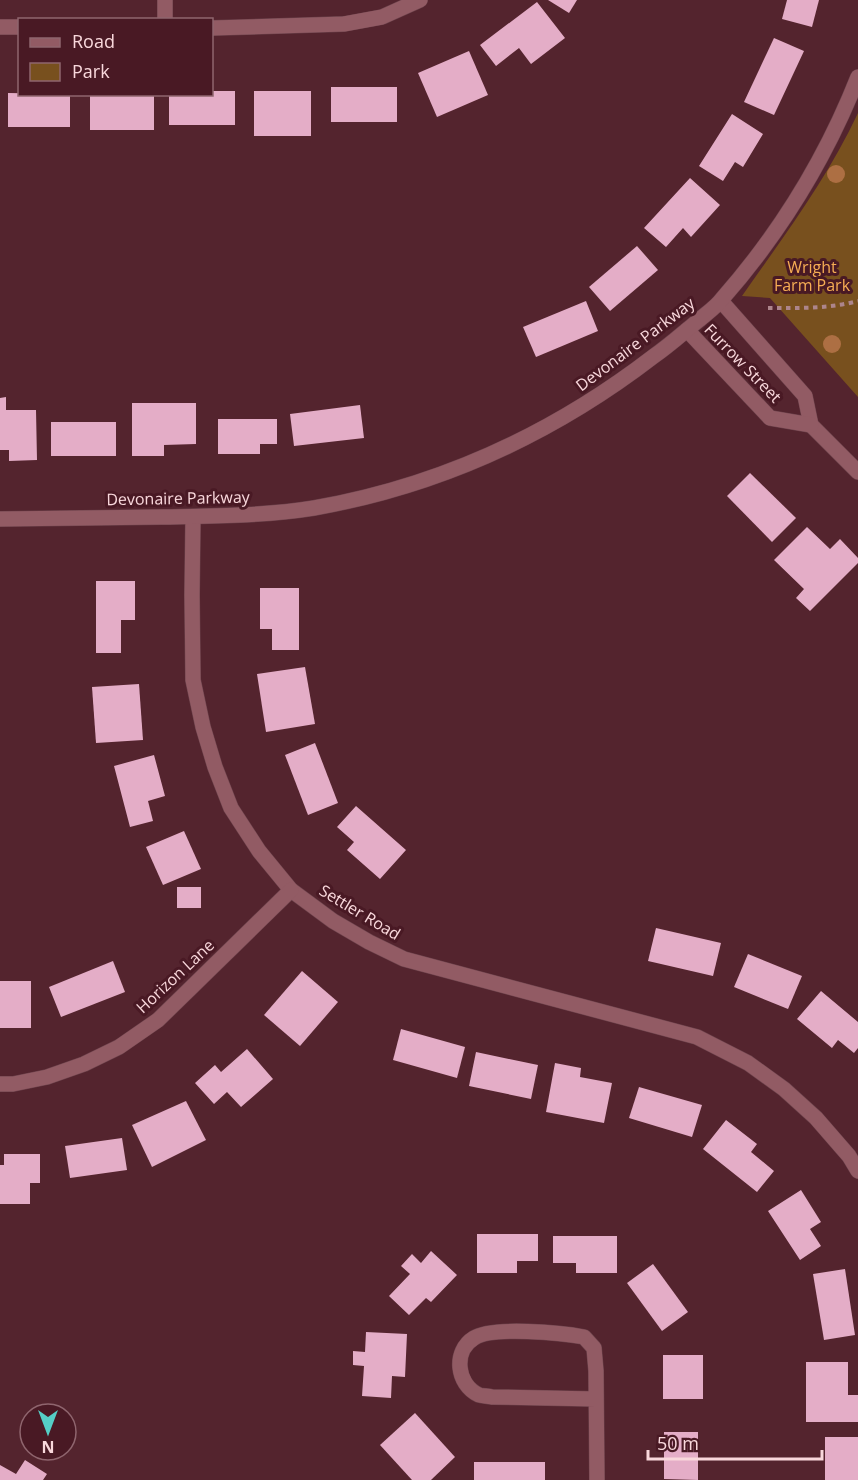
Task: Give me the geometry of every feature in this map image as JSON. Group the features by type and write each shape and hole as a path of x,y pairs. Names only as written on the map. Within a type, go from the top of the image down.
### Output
{"street":[{"path":"165,0 165,18"},
{"path":"213,28 344,24 382,17 420,0"},
{"path":"0,27 18,27"},
{"name":"Devonaire Parkway","path":"0,519 258,515 314,508 380,494 501,451 566,417 618,384 721,301 785,217 819,163 858,77"},
{"name":"Furrow Street","path":"687,330 770,418 811,425 806,396 721,301"},
{"path":"811,425 858,472"},
{"name":"Settler Road","path":"193,516 193,680 203,728 231,808 259,851 291,890 333,921 404,959 698,1037 748,1063 784,1089 816,1118 849,1156 858,1171"},
{"name":"Horizon Lane","path":"0,1084 13,1084 47,1077 84,1064 119,1047 158,1020 291,890"},
{"path":"596,1399 492,1397 478,1394 464,1381 459,1364 464,1348 475,1337 492,1332 564,1334 584,1337 594,1348 596,1399 597,1480"}],"path":[{"path":"768,308 839,306 858,301"}],"green space":[{"name":"Wright Farm Park","path":"858,113 858,397 770,298 742,296 819,184"}],"building":[{"path":"548,0 577,0 569,13"},
{"path":"787,0 819,0 812,27 782,19"},
{"path":"537,2 565,38 531,64 519,48 496,66 480,45"},
{"path":"774,38 804,51 774,115 744,102"},
{"path":"469,51 488,95 437,117 418,73"},
{"path":"331,87 397,87 397,122 331,122"},
{"path":"213,91 235,91 235,125 169,125 169,96 213,96"},
{"path":"254,91 311,91 311,136 254,136"},
{"path":"8,93 18,93 18,96 70,96 70,127 8,127"},
{"path":"90,96 154,96 154,130 90,130"},
{"path":"732,114 763,134 743,167 735,162 723,181 699,166"},
{"path":"690,178 720,205 691,237 683,228 666,247 644,228"},
{"path":"637,246 658,270 610,311 589,287"},
{"path":"586,301 598,331 536,357 523,327"},
{"path":"6,397 6,410 36,410 37,460 9,461 9,450 0,450 0,398"},
{"path":"132,403 196,403 196,444 164,445 164,456 132,456"},
{"path":"360,405 364,438 294,446 290,414"},
{"path":"218,419 277,419 277,444 260,444 260,454 218,454"},
{"path":"51,422 116,422 116,456 51,456"},
{"path":"750,473 796,518 772,542 727,496"},
{"path":"807,527 830,549 840,539 858,558 858,563 810,611 796,598 804,589 774,560"},
{"path":"96,581 135,581 135,620 121,620 121,653 96,653"},
{"path":"260,588 299,588 299,650 272,650 272,629 260,629"},
{"path":"305,667 315,724 266,732 257,674"},
{"path":"139,684 143,740 96,743 92,687"},
{"path":"315,743 338,803 308,815 285,755"},
{"path":"154,755 165,796 148,801 153,821 130,827 114,766"},
{"path":"356,806 406,850 380,879 347,850 354,842 337,827"},
{"path":"184,831 201,869 163,885 146,847"},
{"path":"177,887 201,887 201,908 177,908"},
{"path":"656,928 721,943 713,976 648,961"},
{"path":"748,954 802,976 788,1009 734,987"},
{"path":"113,961 125,992 61,1017 49,987"},
{"path":"302,971 338,1002 300,1046 264,1015"},
{"path":"0,981 31,981 31,1028 0,1028"},
{"path":"821,991 858,1022 858,1048 854,1053 838,1040 832,1048 797,1019"},
{"path":"401,1029 465,1047 457,1078 393,1060"},
{"path":"247,1049 273,1079 241,1107 227,1092 214,1104 195,1083 215,1065 221,1072"},
{"path":"476,1052 538,1065 531,1099 469,1086"},
{"path":"555,1063 581,1068 580,1077 612,1083 604,1123 546,1112"},
{"path":"639,1087 702,1105 692,1137 629,1118"},
{"path":"186,1101 206,1140 152,1167 132,1125"},
{"path":"726,1120 757,1144 751,1152 774,1171 757,1192 703,1149"},
{"path":"122,1138 127,1170 70,1178 65,1146"},
{"path":"4,1154 40,1154 40,1183 30,1183 30,1204 0,1204 0,1165 4,1165"},
{"path":"801,1190 821,1222 810,1229 821,1246 800,1260 768,1211"},
{"path":"477,1234 538,1234 538,1261 517,1261 517,1273 477,1273"},
{"path":"553,1236 617,1236 617,1273 576,1273 576,1263 553,1263"},
{"path":"431,1251 457,1275 431,1302 426,1298 409,1315 389,1296 410,1274 401,1266 412,1254 421,1263"},
{"path":"653,1264 688,1312 662,1331 627,1283"},
{"path":"845,1269 855,1335 824,1340 813,1274"},
{"path":"366,1332 407,1334 405,1377 392,1376 391,1398 362,1396 364,1366 353,1365 353,1351 365,1352"},
{"path":"663,1355 703,1355 703,1399 663,1399"},
{"path":"806,1362 848,1362 848,1395 858,1395 858,1422 806,1422"},
{"path":"415,1413 455,1457 431,1480 412,1480 380,1445"},
{"path":"664,1432 698,1432 698,1480 664,1479"},
{"path":"825,1437 858,1437 858,1480 825,1480"},
{"path":"24,1462 28,1462 47,1474 43,1480 0,1480 0,1465 16,1474"},
{"path":"474,1462 545,1462 545,1480 474,1480"}]}
